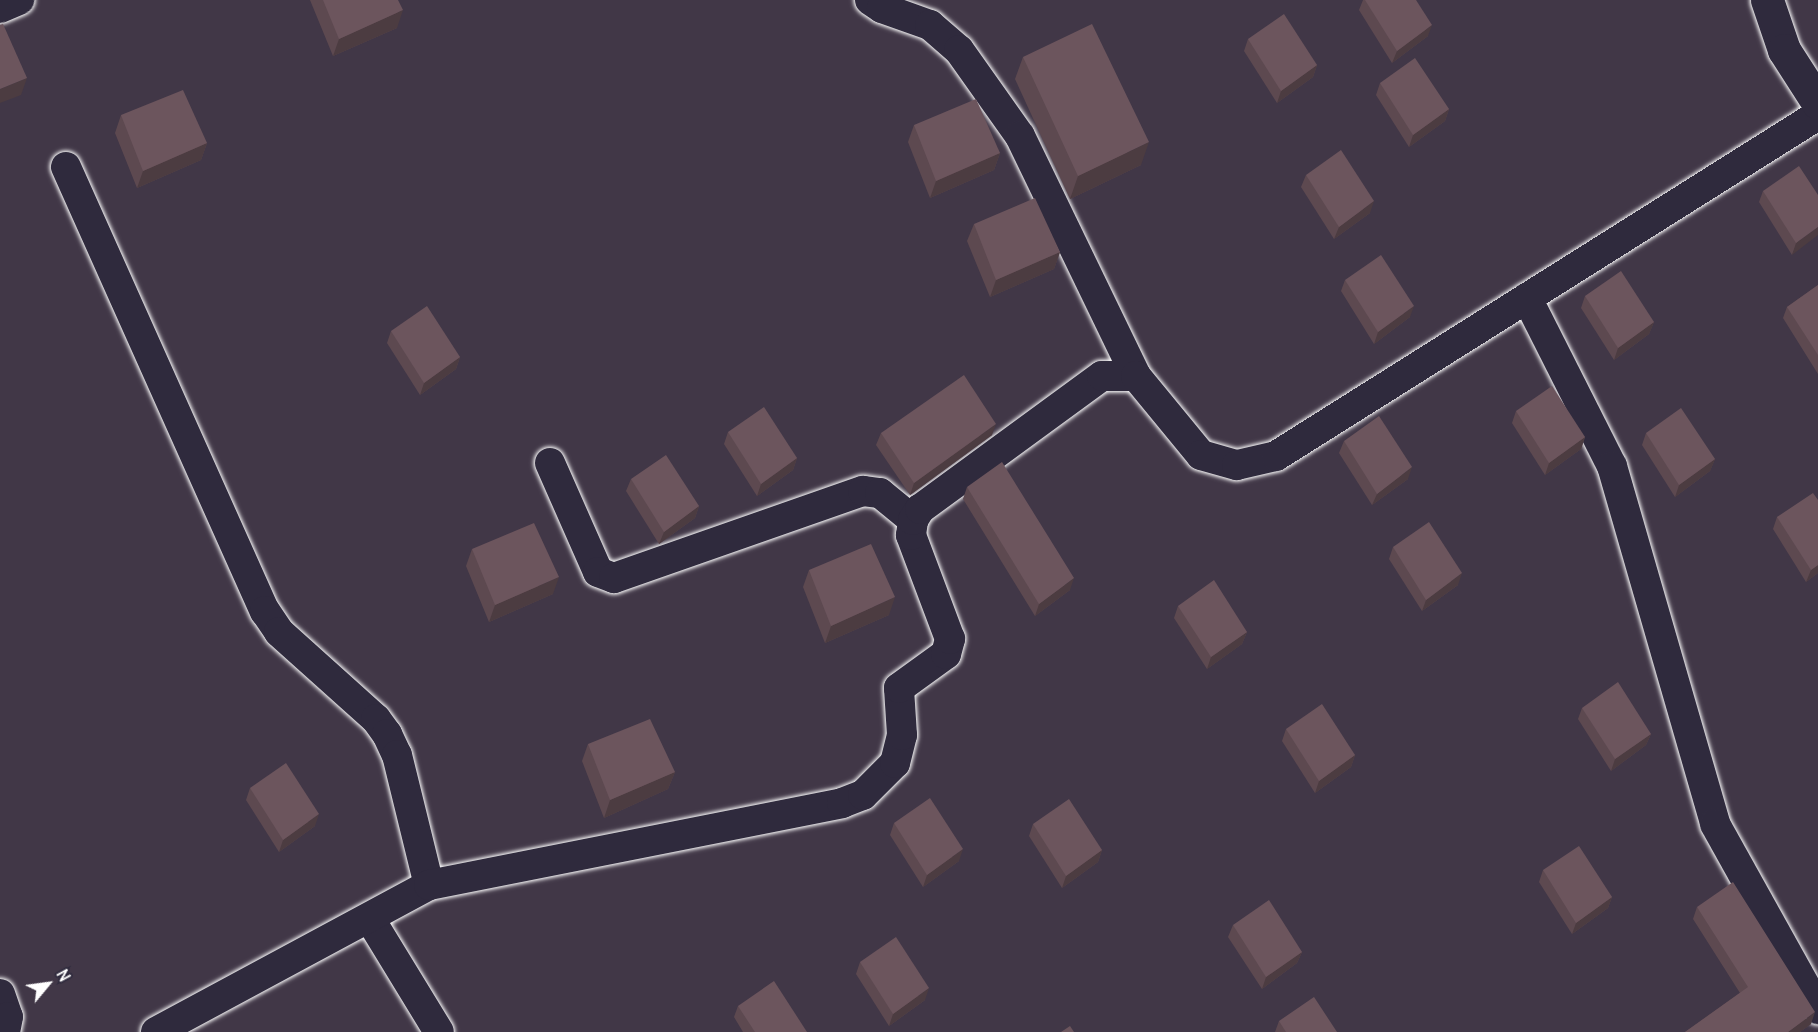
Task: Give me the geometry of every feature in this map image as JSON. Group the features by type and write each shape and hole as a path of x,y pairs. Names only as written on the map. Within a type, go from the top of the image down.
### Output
{"street":[{"path":"0,8 19,0"},
{"path":"870,0 882,8 930,25 959,50 1020,136 1136,376 1201,455 1238,465 1276,456 1818,115"},
{"path":"1767,0 1784,50 1818,103"},
{"path":"66,166 265,611 279,632 376,719 387,734 397,755 429,885"},
{"path":"1527,298 1612,466 1715,824 1818,1009"},
{"path":"156,1032 370,919 429,885 842,803 862,795 895,763 902,735 899,688 946,654 950,639 911,535 913,520 920,509 1102,376 1136,376"},
{"path":"550,463 598,572 614,578 863,491 880,493 913,520"},
{"path":"370,919 439,1032"},
{"path":"0,994 8,1017 5,1032"}],"building":[{"path":"323,0 398,0 403,10 339,39"},
{"path":"1365,0 1416,0 1432,25 1397,51"},
{"path":"1284,14 1317,65 1281,91 1248,39"},
{"path":"3,24 27,78 0,89 0,25"},
{"path":"1092,24 1149,142 1078,176 1023,57"},
{"path":"1415,58 1449,109 1413,135 1380,83"},
{"path":"183,90 207,143 143,171 121,115"},
{"path":"976,99 1000,153 936,181 914,125"},
{"path":"1341,150 1374,201 1339,227 1306,175"},
{"path":"1799,166 1818,195 1818,227 1796,243 1763,191"},
{"path":"1035,198 1060,252 996,280 974,224"},
{"path":"1381,255 1414,306 1378,332 1345,280"},
{"path":"1621,271 1654,322 1618,348 1585,296"},
{"path":"1818,285 1818,355 1787,307"},
{"path":"427,306 460,357 424,383 391,331"},
{"path":"964,375 996,424 914,483 881,433"},
{"path":"1552,386 1585,437 1549,463 1516,411"},
{"path":"764,407 797,458 761,484 728,432"},
{"path":"1681,408 1715,459 1679,485 1646,433"},
{"path":"1379,416 1412,467 1377,494 1344,441"},
{"path":"666,455 699,506 664,532 631,479"},
{"path":"1002,462 1074,578 1039,604 967,487"},
{"path":"1813,493 1818,500 1818,565 1811,570 1777,517"},
{"path":"1429,522 1462,573 1426,600 1393,547"},
{"path":"534,523 559,577 495,605 472,549"},
{"path":"871,544 895,597 831,626 809,570"},
{"path":"1214,580 1247,632 1211,657 1178,606"},
{"path":"1618,682 1651,734 1615,759 1582,708"},
{"path":"1322,704 1355,755 1319,781 1286,729"},
{"path":"650,719 675,772 610,800 588,744"},
{"path":"286,763 319,814 283,840 250,788"},
{"path":"930,798 963,849 927,875 894,823"},
{"path":"1069,799 1102,850 1066,876 1033,824"},
{"path":"1579,846 1612,897 1576,923 1543,870"},
{"path":"1733,882 1815,1012 1788,1032 1685,1032 1748,987 1697,907"},
{"path":"1269,900 1302,952 1266,977 1233,925"},
{"path":"896,937 929,988 893,1014 860,962"},
{"path":"774,981 807,1032 755,1032 738,1006"},
{"path":"1314,997 1337,1032 1286,1032 1279,1021"},
{"path":"1070,1026 1074,1032 1061,1032"}]}
